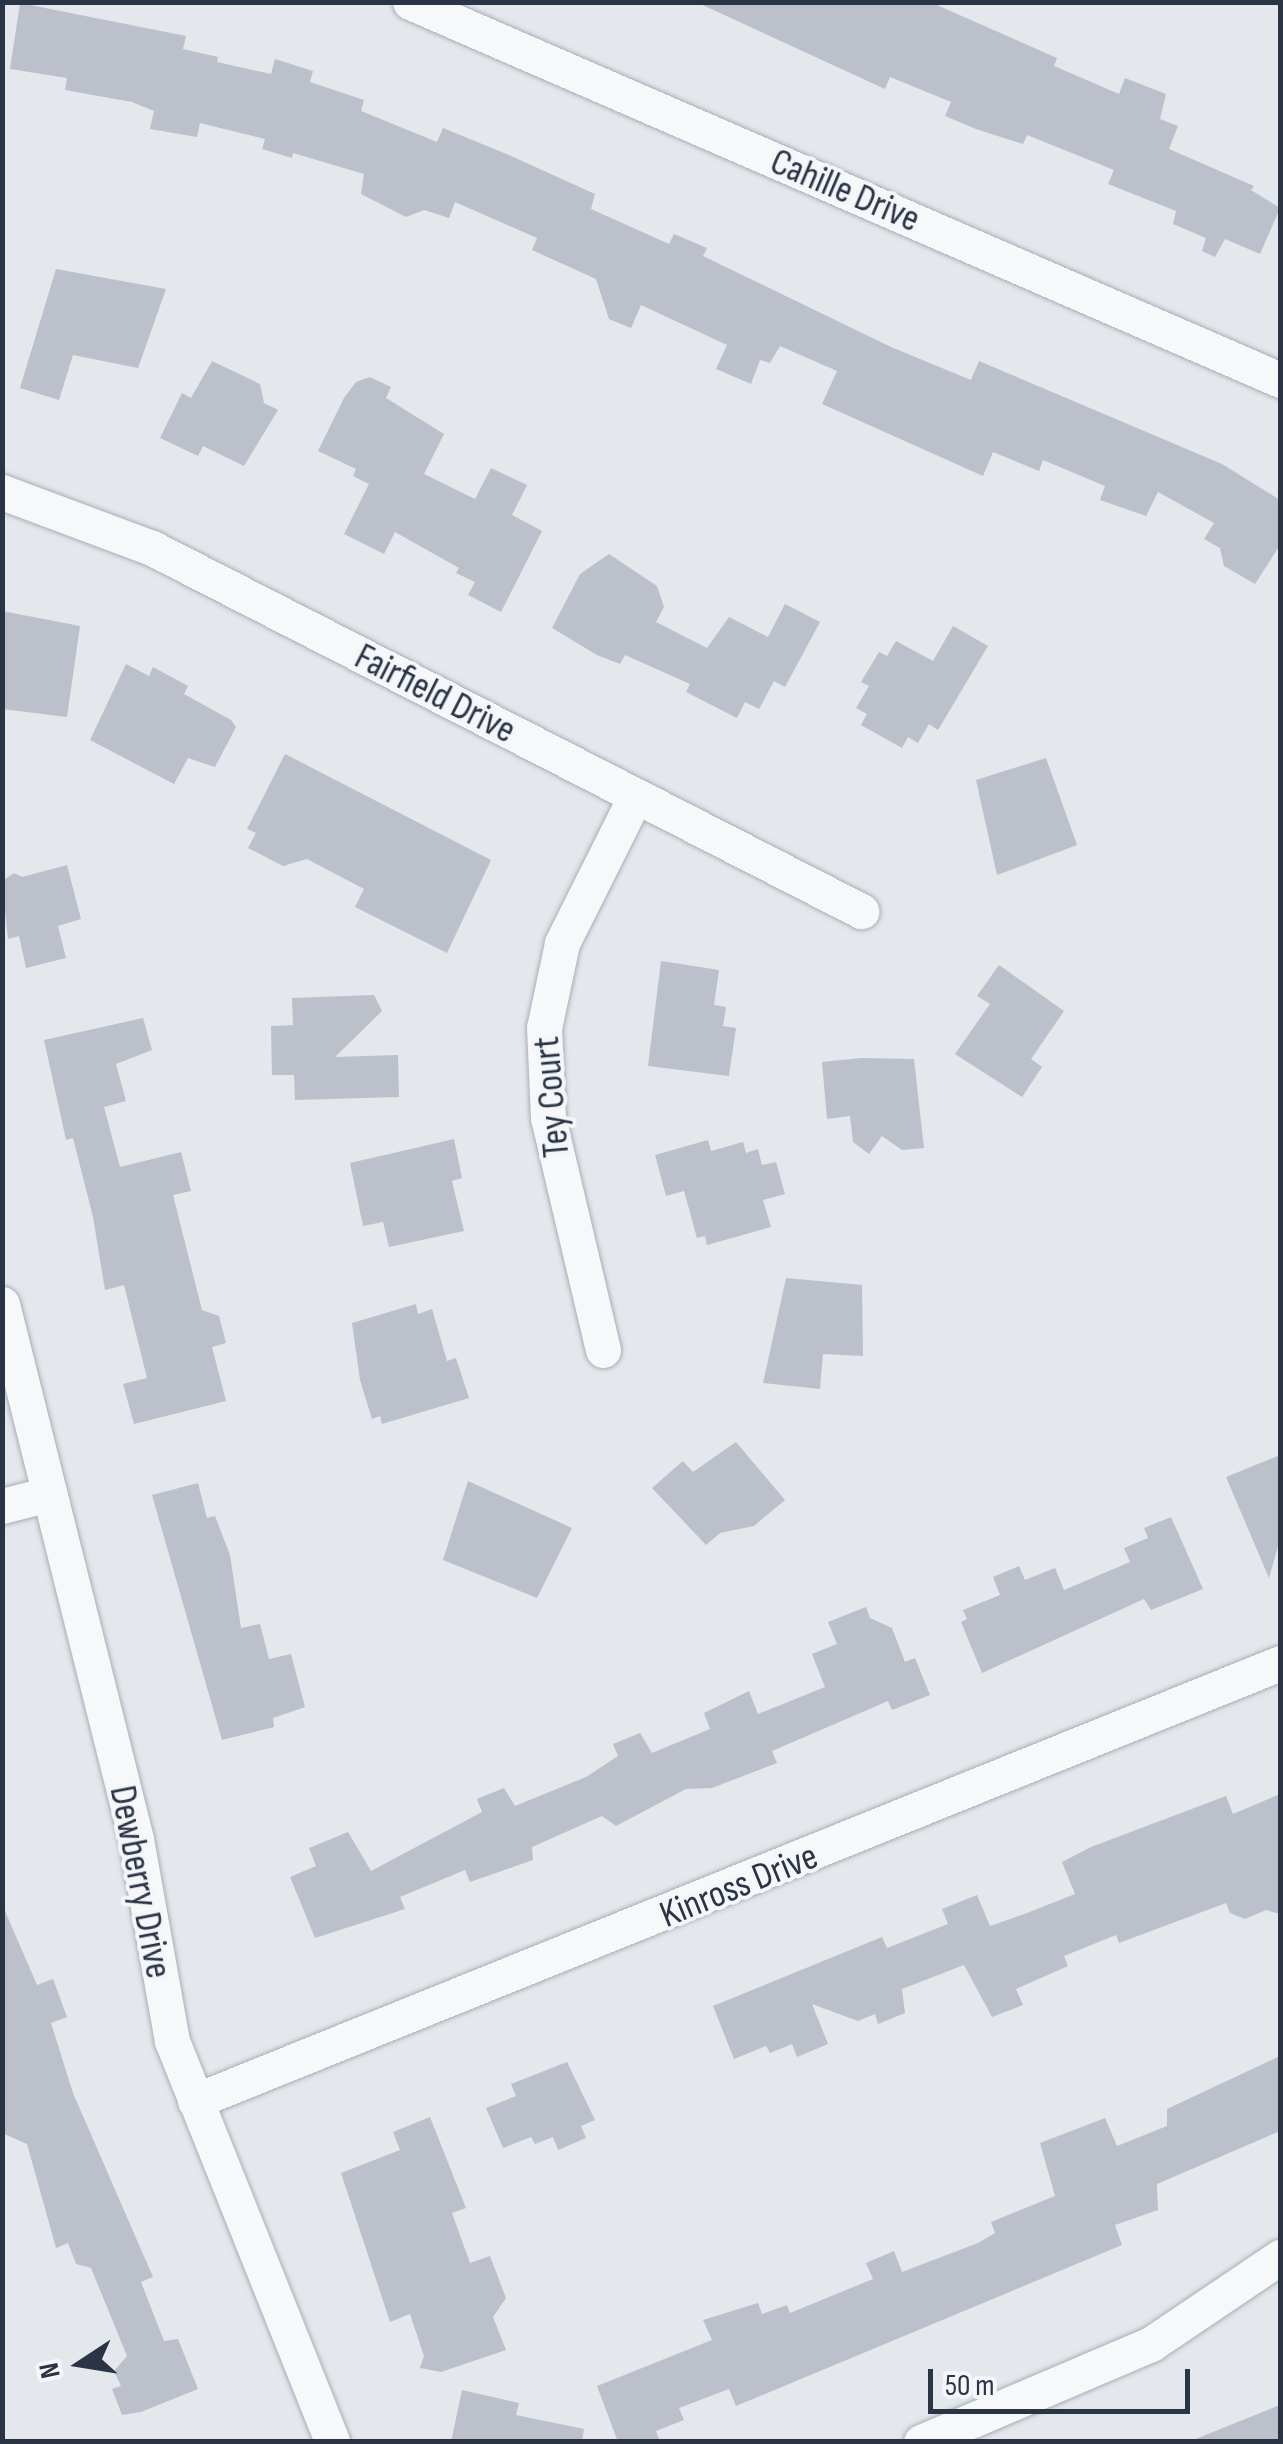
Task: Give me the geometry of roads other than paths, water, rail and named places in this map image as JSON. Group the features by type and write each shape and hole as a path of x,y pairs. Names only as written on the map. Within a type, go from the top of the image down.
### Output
{"street":[{"name":"Cahille Drive","path":"410,2 1280,380"},
{"name":"Fairfield Drive","path":"2,492 152,548 861,911"},
{"name":"Tey Court","path":"603,1350 548,1118 544,1028 562,943 636,798"},
{"name":"Dewberry Drive","path":"2,1304 136,1839 172,2041 332,2442"},
{"path":"2,1506 49,1494"},
{"name":"Kinross Drive","path":"194,2101 1280,1663"},
{"path":"920,2442 1134,2353 1280,2257"}]}
